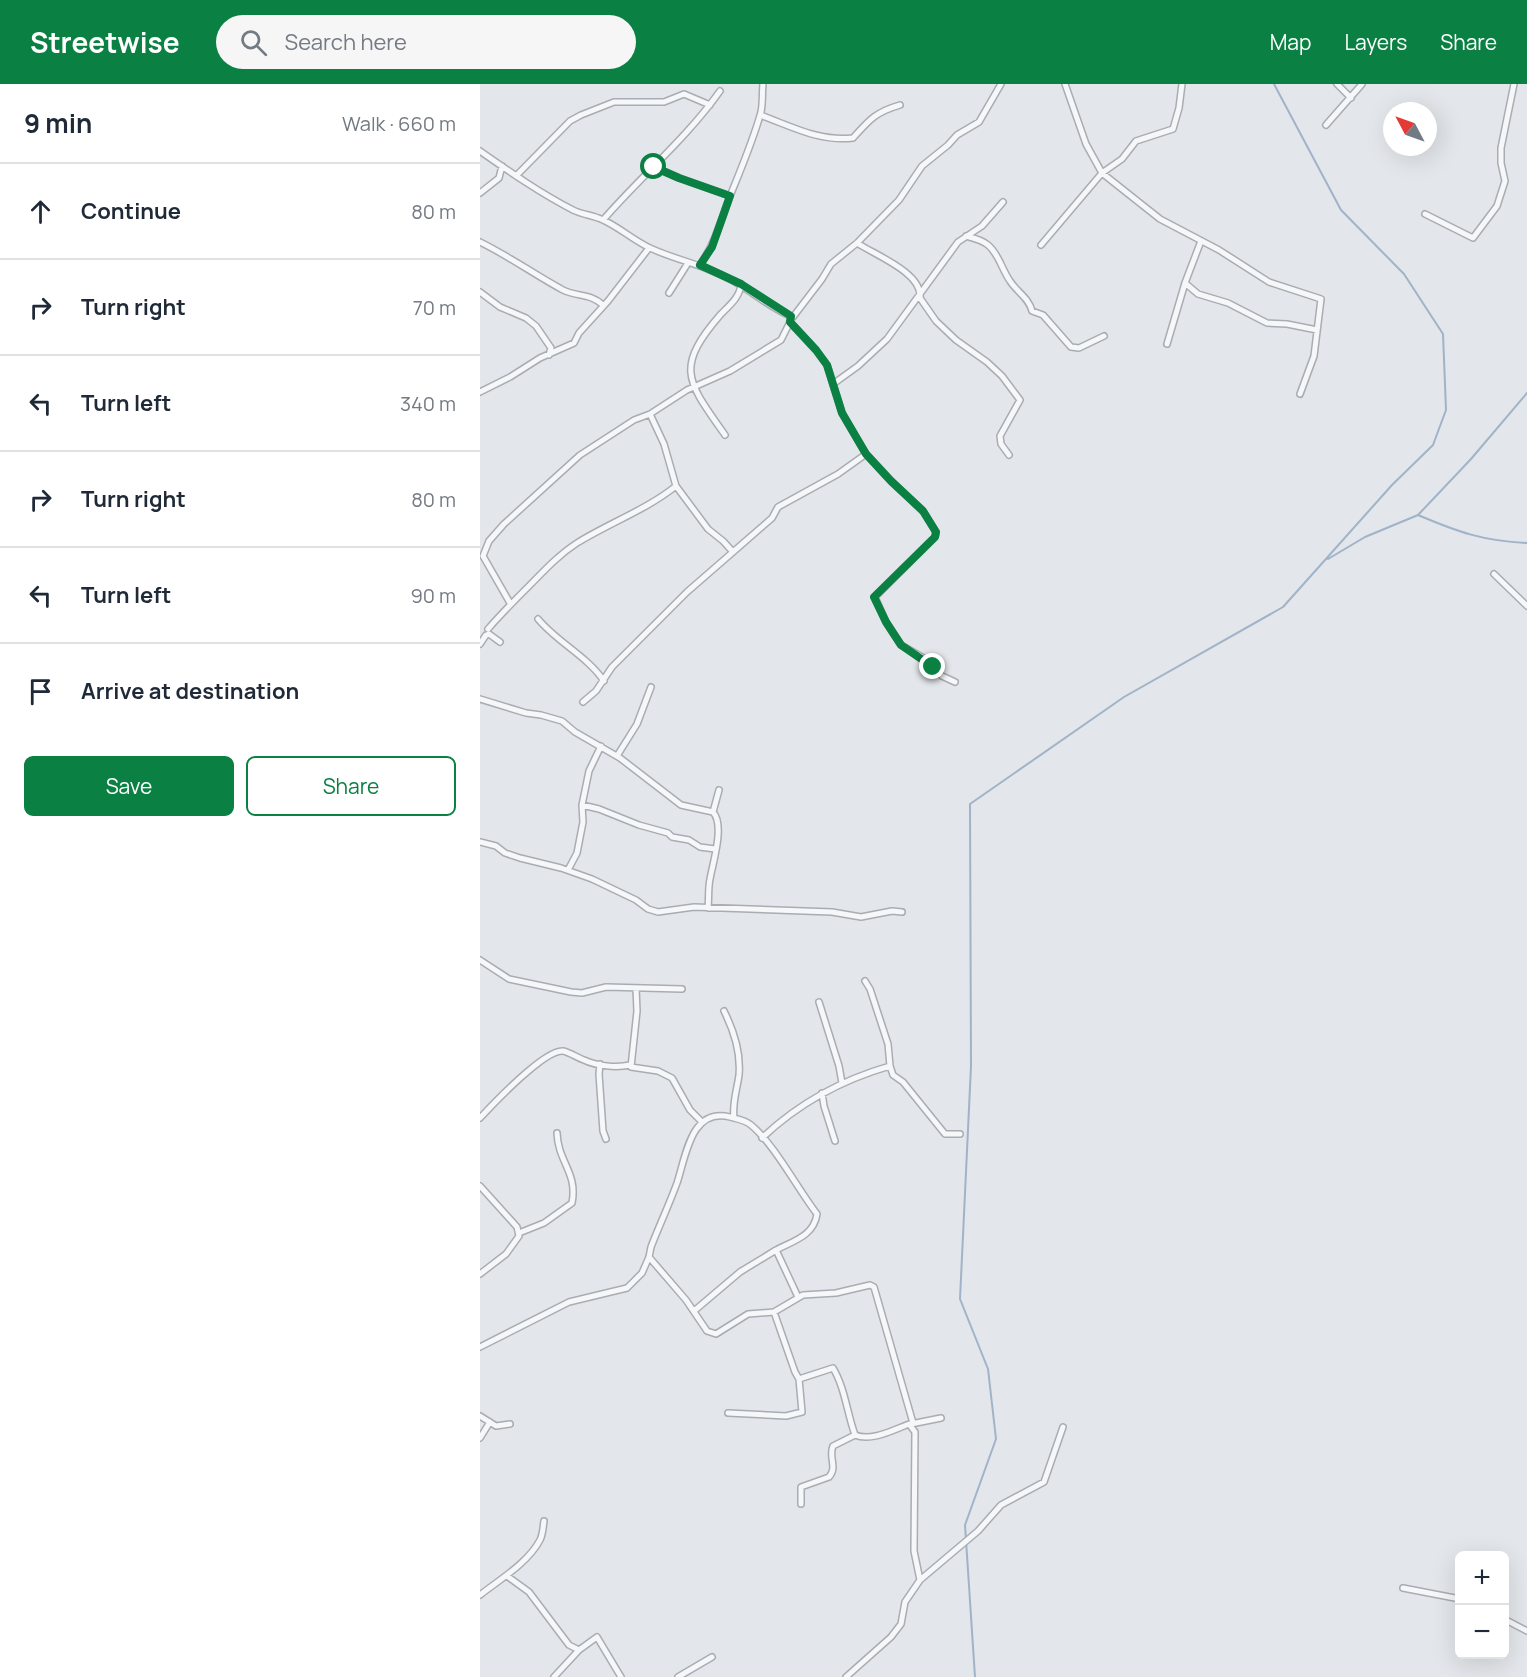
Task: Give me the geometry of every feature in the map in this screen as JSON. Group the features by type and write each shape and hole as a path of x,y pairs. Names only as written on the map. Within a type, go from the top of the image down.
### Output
{"street":[{"path":"700,265 712,247 741,172 760,115 763,84"},
{"path":"510,603 483,556 489,542 504,524 580,455 634,420 650,414 687,390 730,371 782,340 791,319 831,264 857,243 899,200 922,166 957,135 979,122 1001,84"},
{"path":"1065,84 1086,144 1102,173 1160,219 1202,241 1269,282 1321,299 1314,356 1300,394"},
{"path":"1041,245 1102,173 1122,159 1136,141 1173,129 1182,84"},
{"path":"1336,84 1351,98"},
{"path":"1326,125 1362,84"},
{"path":"1425,214 1473,238 1497,206 1505,181 1501,163 1501,148 1514,84"},
{"path":"603,220 625,194 701,118 720,91"},
{"path":"516,176 570,121 614,102 664,102 684,94 710,105"},
{"path":"760,115 816,137 854,138 870,118 900,105"},
{"path":"480,151 571,209 603,220 649,248 688,263 700,265 741,284 791,319 827,365 842,413 866,454 923,511 936,532 935,537 874,597 901,645 922,657 942,676 955,681"},
{"path":"480,193 499,178 502,166"},
{"path":"654,167 730,196"},
{"path":"833,384 858,366 887,339 954,247 964,236 982,226 1003,202"},
{"path":"964,236 976,238 989,245 1010,282 1025,297 1032,311 1042,315 1071,347 1079,348 1104,336"},
{"path":"1167,344 1185,283 1202,241"},
{"path":"480,242 504,253 566,291 585,294 603,305"},
{"path":"857,243 904,270 918,286 920,298 936,321 1002,376 1020,400 1000,436 1001,444 1009,455"},
{"path":"480,392 574,343 579,333 649,248"},
{"path":"669,293 688,263"},
{"path":"1185,283 1198,294 1228,303 1267,323 1317,330"},
{"path":"725,435 694,388 690,366 694,351 713,324 737,297 741,284"},
{"path":"480,292 500,307 526,318 536,326 551,348 549,355"},
{"path":"650,414 664,444 676,486 708,529 733,552"},
{"path":"583,702 596,691 612,667 687,592 772,518 778,507 829,479 866,454"},
{"path":"488,629 550,563 576,544 650,505 676,486"},
{"path":"1494,574 1527,606"},
{"path":"538,619 553,636 595,669 604,681"},
{"path":"480,644 489,634 500,642"},
{"path":"617,756 637,724 651,687"},
{"path":"480,699 562,721 575,732 617,756 681,805 713,812"},
{"path":"568,870 576,853 583,822 582,805 589,771 601,746"},
{"path":"708,908 709,883 716,849 718,822 713,812 719,789"},
{"path":"582,805 668,833 672,837 716,849"},
{"path":"480,842 496,846 505,853 520,858 568,870 620,892 648,909 658,912 694,907 832,912 861,917 892,911 902,912"},
{"path":"480,960 510,979 572,992 582,993 606,987 682,989"},
{"path":"864,981 870,989 888,1044 893,1075 903,1082 926,1108 945,1134 960,1134"},
{"path":"630,1065 637,1011 636,988"},
{"path":"819,1002 842,1083"},
{"path":"724,1011 738,1045 739,1075 734,1102 734,1118"},
{"path":"480,1118 526,1073 554,1053 562,1051 588,1062 620,1067 630,1065 642,1070 658,1071 672,1078 690,1110 702,1122"},
{"path":"600,1064 603,1131 606,1139"},
{"path":"762,1138 794,1110 822,1093 842,1083 890,1066"},
{"path":"822,1093 835,1141"},
{"path":"480,1347 569,1302 627,1288 642,1273 650,1257 651,1247 688,1146 706,1118 720,1114 751,1124 817,1214 816,1221 808,1234 740,1272 694,1311"},
{"path":"519,1233 544,1223 572,1203 572,1178 561,1153 557,1133"},
{"path":"480,1186 517,1227 519,1233 513,1247 480,1274"},
{"path":"776,1250 798,1297"},
{"path":"650,1257 694,1311 707,1331 716,1334 748,1314 774,1312 798,1297 836,1293 870,1285 874,1287 915,1432 914,1551 920,1580"},
{"path":"728,1413 786,1416 802,1412 800,1379 795,1372 774,1312"},
{"path":"800,1379 833,1368 843,1391 847,1413 855,1435 862,1438 941,1418"},
{"path":"480,1416 496,1426 510,1424"},
{"path":"480,1438 490,1422"},
{"path":"846,1677 891,1637 901,1624 905,1602 920,1580 978,1531 1001,1505 1044,1482 1063,1427"},
{"path":"801,1504 801,1487 829,1477 833,1473 834,1465 830,1451 833,1446 855,1435"},
{"path":"480,1595 507,1576 540,1540 544,1521"},
{"path":"507,1576 529,1592 569,1645 579,1650"},
{"path":"1403,1588 1455,1598"},
{"path":"1509,1622 1527,1631"},
{"path":"554,1677 579,1650 597,1637 621,1677"},
{"path":"678,1677 712,1657"}],"waterway":[{"path":"975,1677 965,1525 996,1439 988,1369 960,1299 971,1066 970,804 1124,697 1283,607 1392,485 1433,445 1446,410 1443,334 1404,274 1341,210 1274,84"},
{"path":"1328,559 1365,537 1418,515 1471,459 1527,393"},
{"path":"1418,515 1471,535 1527,543"}],"route":[{"path":"654,167 730,196 712,247 700,265 741,284 778,310 791,316 790,322 827,365 842,413 866,454 923,511 936,532 935,537 874,597 901,645 922,657 933,667"}]}
